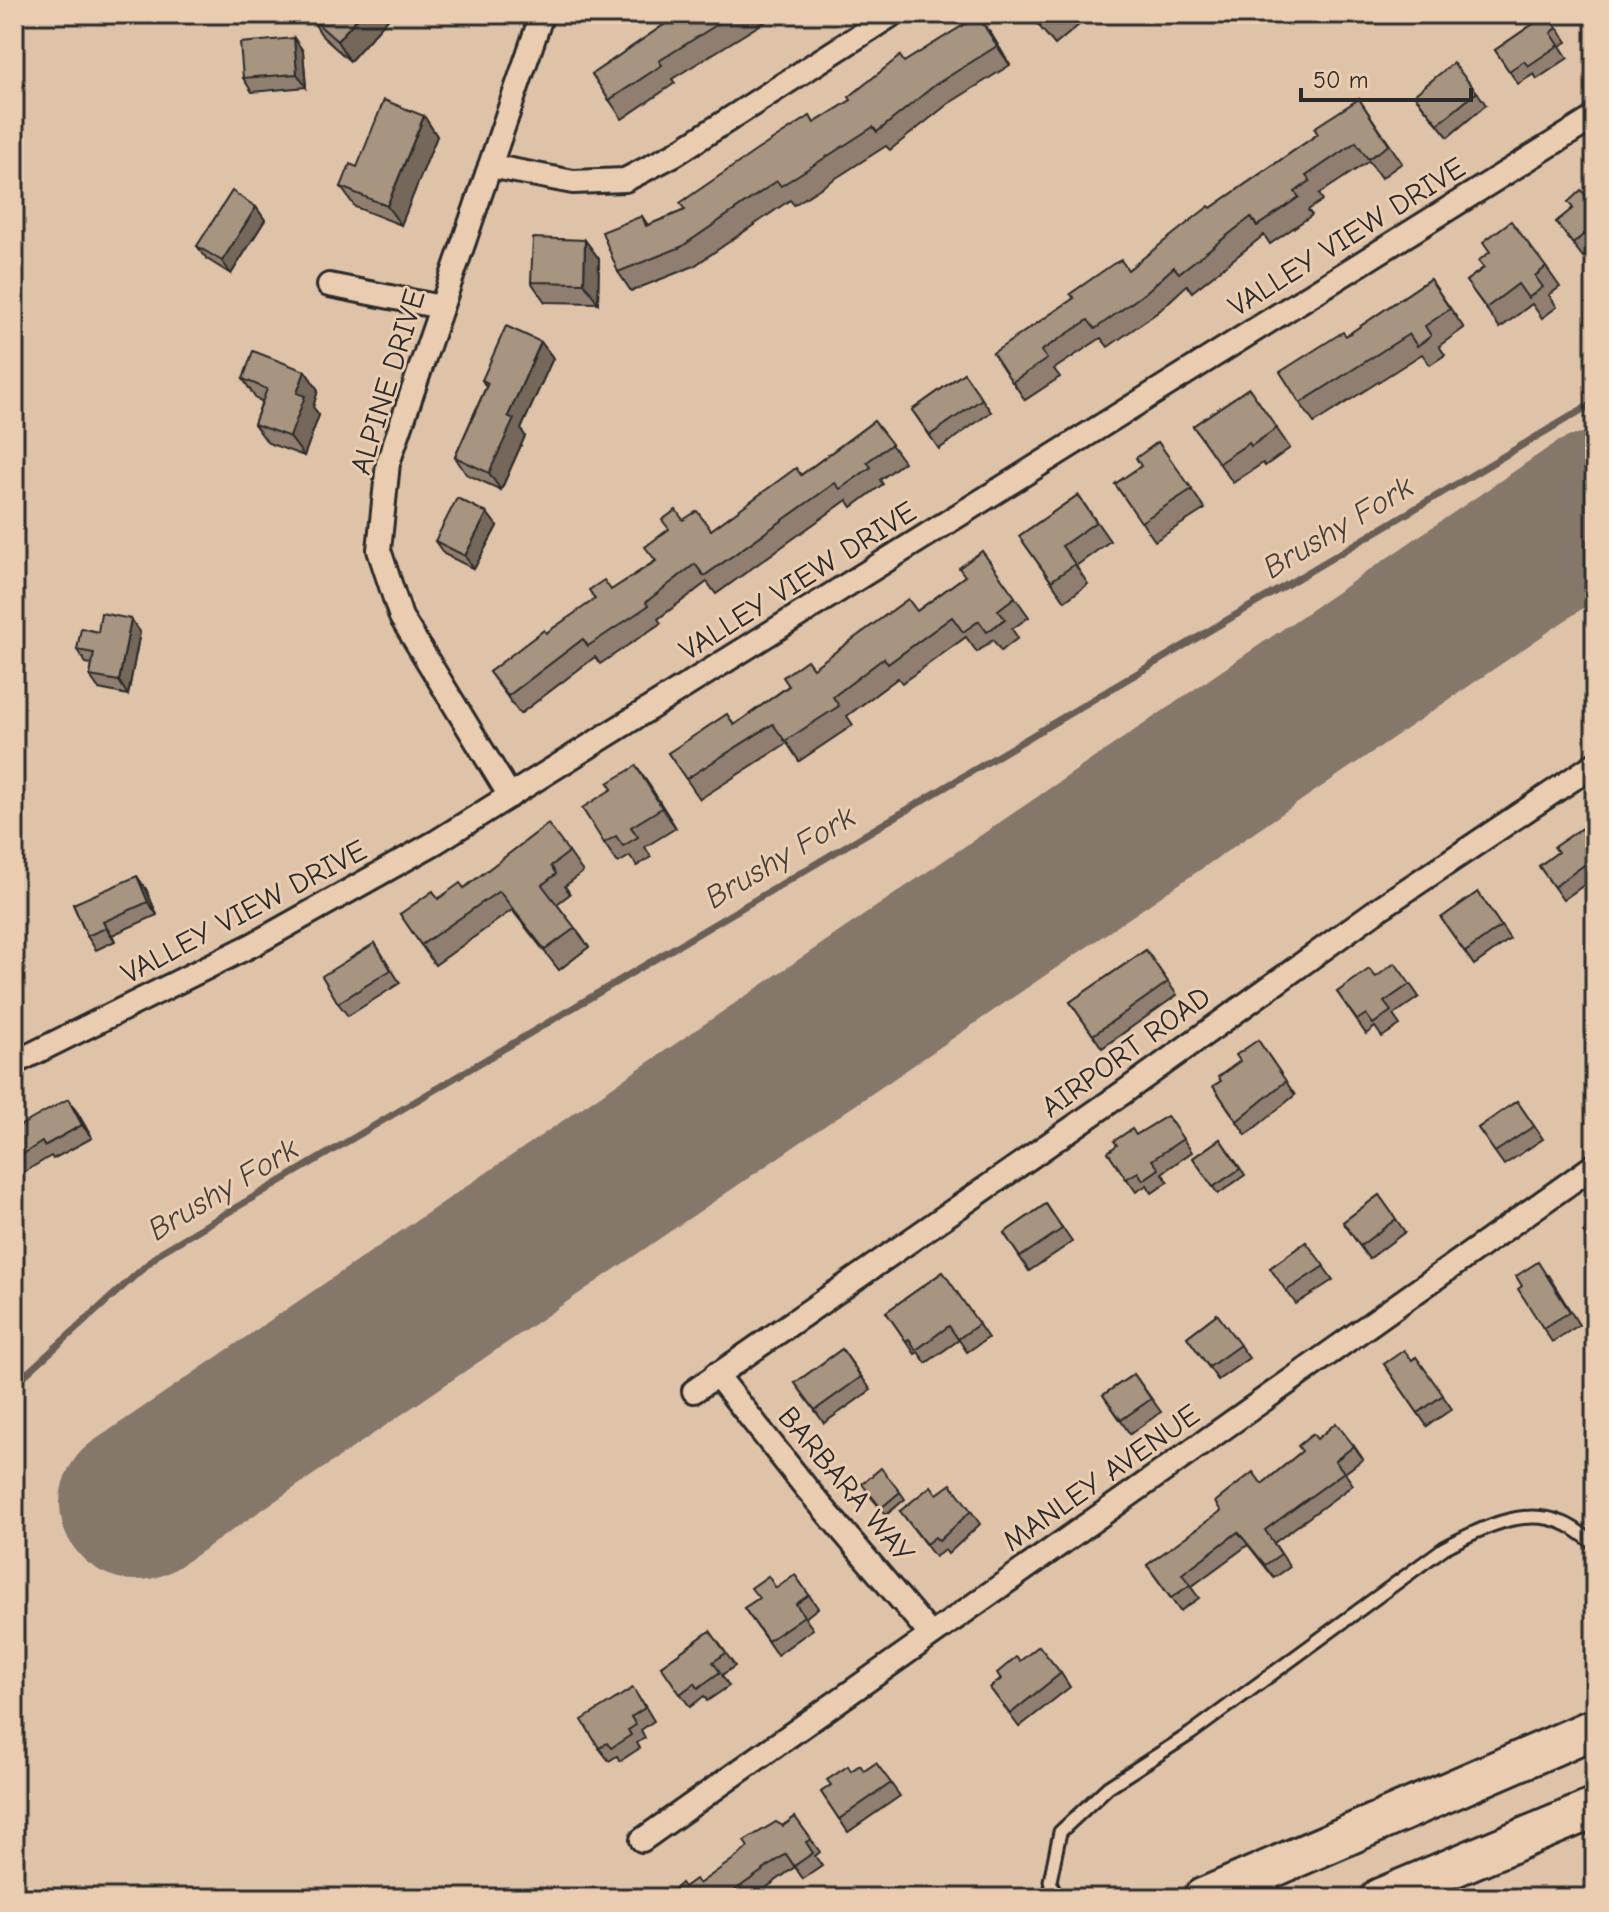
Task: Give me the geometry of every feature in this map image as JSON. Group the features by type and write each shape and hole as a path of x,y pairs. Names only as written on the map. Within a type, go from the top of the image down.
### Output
{"highway":[{"path":"1203,1898 1595,1728"},
{"path":"1380,1898 1595,1808"}],"street":[{"name":"ALPINE DRIVE","path":"510,796 401,617 379,550 388,463 542,14"},
{"path":"490,166 573,182 625,180 675,154 893,14"},
{"name":"VALLEY VIEW DRIVE","path":"14,1063 332,903 510,796 1595,117"},
{"path":"329,285 441,307"},
{"name":"AIRPORT ROAD","path":"694,1391 1124,1092 1377,910 1595,764"},
{"name":"MANLEY AVENUE","path":"642,1840 1595,1165"},
{"name":"BARBARA WAY","path":"716,1374 807,1489 930,1634"}],"lane":[{"path":"1057,1898 1050,1881 1060,1832 1108,1787 1190,1734 1444,1548 1481,1528 1534,1515 1564,1523 1595,1544"}],"building":[{"path":"312,14 361,14 337,41 310,17"},
{"path":"675,14 734,14 659,61 662,65 609,100 592,74"},
{"path":"1032,14 1055,14 1041,25"},
{"path":"1548,14 1557,28 1551,33 1559,45 1528,66 1524,61 1509,71 1495,50"},
{"path":"978,16 997,46 935,85 877,132 873,127 781,186 777,181 681,247 618,272 602,232 642,216 646,226 685,210 680,203 757,150 810,116 814,123 851,100 849,97 900,56 904,62"},
{"path":"294,38 297,74 243,78 240,43"},
{"path":"1453,63 1477,92 1438,124 1414,95"},
{"path":"1359,99 1389,145 1368,159 1356,142 1306,176 1310,181 1295,192 1299,197 1257,226 1251,217 1179,273 1174,267 1145,293 1095,329 1088,320 1041,351 1047,359 1012,382 993,353 1074,298 1070,294 1113,264 1121,260 1128,270 1209,206 1211,208 1318,134 1314,128"},
{"path":"384,100 424,116 387,206 341,187 350,164 357,167"},
{"path":"1581,190 1588,198 1595,191 1594,246 1584,234 1573,244 1556,222 1573,208 1568,202"},
{"path":"232,191 256,207 222,261 197,246"},
{"path":"1511,221 1546,267 1535,276 1543,287 1528,298 1518,284 1486,308 1466,281 1484,268 1478,261 1490,252 1483,242"},
{"path":"533,238 585,240 584,283 531,282"},
{"path":"1430,279 1450,309 1425,326 1431,336 1417,346 1409,334 1300,403 1280,372 1343,332 1346,336"},
{"path":"506,326 541,342 508,416 514,419 489,473 455,457 488,383 482,380"},
{"path":"253,351 305,371 297,393 305,396 290,437 254,424 267,389 243,379"},
{"path":"964,373 982,399 930,435 912,410"},
{"path":"1249,388 1277,428 1219,463 1193,426"},
{"path":"874,421 892,444 867,462 871,467 840,489 835,483 704,576 695,564 646,602 648,606 588,646 583,639 508,696 489,672 544,630 546,633 595,599 589,590 604,580 611,590 656,561 645,547 669,529 662,520 676,510 683,520 697,511 711,530 796,468 801,475"},
{"path":"1158,442 1192,489 1141,522 1115,484 1141,466 1136,458"},
{"path":"1078,495 1096,522 1062,546 1075,564 1051,581 1019,536"},
{"path":"457,498 487,513 465,556 435,541"},
{"path":"982,551 1015,597 998,610 1005,619 987,632 979,621 963,632 952,617 888,664 884,658 833,697 839,706 785,741 773,724 686,779 668,753 727,714 734,725 789,686 783,677 807,660 813,668 908,599 917,611 965,576 959,568"},
{"path":"101,613 131,619 119,681 90,676 94,653 77,650 81,628 98,632"},
{"path":"636,766 662,808 631,827 638,837 623,846 616,836 604,843 582,808 612,789 608,783"},
{"path":"1595,819 1595,857 1554,887 1539,866 1558,852 1554,847"},
{"path":"548,824 569,852 551,866 556,874 542,885 575,928 545,950 499,891 421,945 400,914 433,891 438,899 460,883 464,888"},
{"path":"137,876 148,902 103,922 106,928 87,936 73,904"},
{"path":"1478,892 1501,926 1465,952 1441,918"},
{"path":"375,943 391,970 338,1003 322,976"},
{"path":"1146,950 1168,982 1093,1035 1070,1002"},
{"path":"1395,963 1410,984 1384,1002 1391,1011 1373,1024 1366,1014 1357,1020 1337,992 1369,969 1376,977"},
{"path":"1258,1040 1286,1081 1237,1121 1213,1086 1221,1081 1218,1077 1240,1061 1236,1055"},
{"path":"68,1099 82,1125 44,1146 42,1142 14,1160 14,1129"},
{"path":"1517,1101 1534,1126 1495,1152 1478,1128"},
{"path":"1167,1116 1183,1139 1152,1160 1159,1169 1143,1180 1138,1172 1126,1179 1108,1152 1117,1145 1114,1141 1132,1129 1136,1135"},
{"path":"1220,1139 1240,1169 1213,1187 1193,1158"},
{"path":"1379,1195 1396,1219 1360,1246 1343,1222"},
{"path":"1046,1204 1062,1229 1020,1257 1004,1233"},
{"path":"1595,1225 1595,1250 1583,1232"},
{"path":"1306,1242 1324,1266 1286,1291 1270,1268"},
{"path":"1538,1262 1570,1312 1543,1328 1518,1289 1522,1286 1516,1276"},
{"path":"943,1272 979,1324 958,1339 949,1326 916,1350 886,1312"},
{"path":"1217,1314 1240,1345 1209,1367 1187,1337"},
{"path":"842,1349 861,1377 815,1410 795,1383"},
{"path":"1404,1350 1412,1360 1416,1357 1443,1395 1418,1413 1384,1364"},
{"path":"1134,1374 1151,1399 1121,1420 1103,1395"},
{"path":"1336,1423 1354,1446 1335,1461 1344,1472 1265,1530 1281,1554 1265,1565 1238,1532 1182,1574 1190,1585 1171,1598 1147,1565 1221,1511 1215,1502 1253,1472 1262,1484 1302,1451 1298,1446 1313,1434 1317,1439"},
{"path":"881,1468 900,1492 881,1508 862,1484"},
{"path":"951,1484 971,1511 939,1541 935,1537 926,1544 900,1511 931,1486 937,1494"},
{"path":"795,1575 809,1595 796,1604 804,1616 768,1641 744,1608 759,1598 751,1588 768,1576 776,1588"},
{"path":"710,1631 726,1653 713,1662 720,1672 698,1688 695,1683 680,1694 661,1666"},
{"path":"1039,1646 1061,1673 1010,1714 990,1688 1001,1679 997,1673 1016,1657 1020,1661"},
{"path":"633,1688 645,1708 631,1717 636,1725 628,1730 631,1735 611,1748 607,1743 599,1748 582,1720"},
{"path":"876,1763 891,1783 839,1819 821,1792 831,1785 827,1780 848,1766 851,1771 860,1765 864,1771"},
{"path":"795,1817 811,1839 806,1842 813,1853 794,1866 786,1854 724,1898 665,1898 681,1883 684,1887 695,1879 699,1884 748,1847 744,1841 776,1822 783,1826"}],"waterway":[{"name":"Brushy Fork","path":"14,1385 161,1252 1595,402"}],"runway":[{"path":"136,1504 1595,508"}]}
